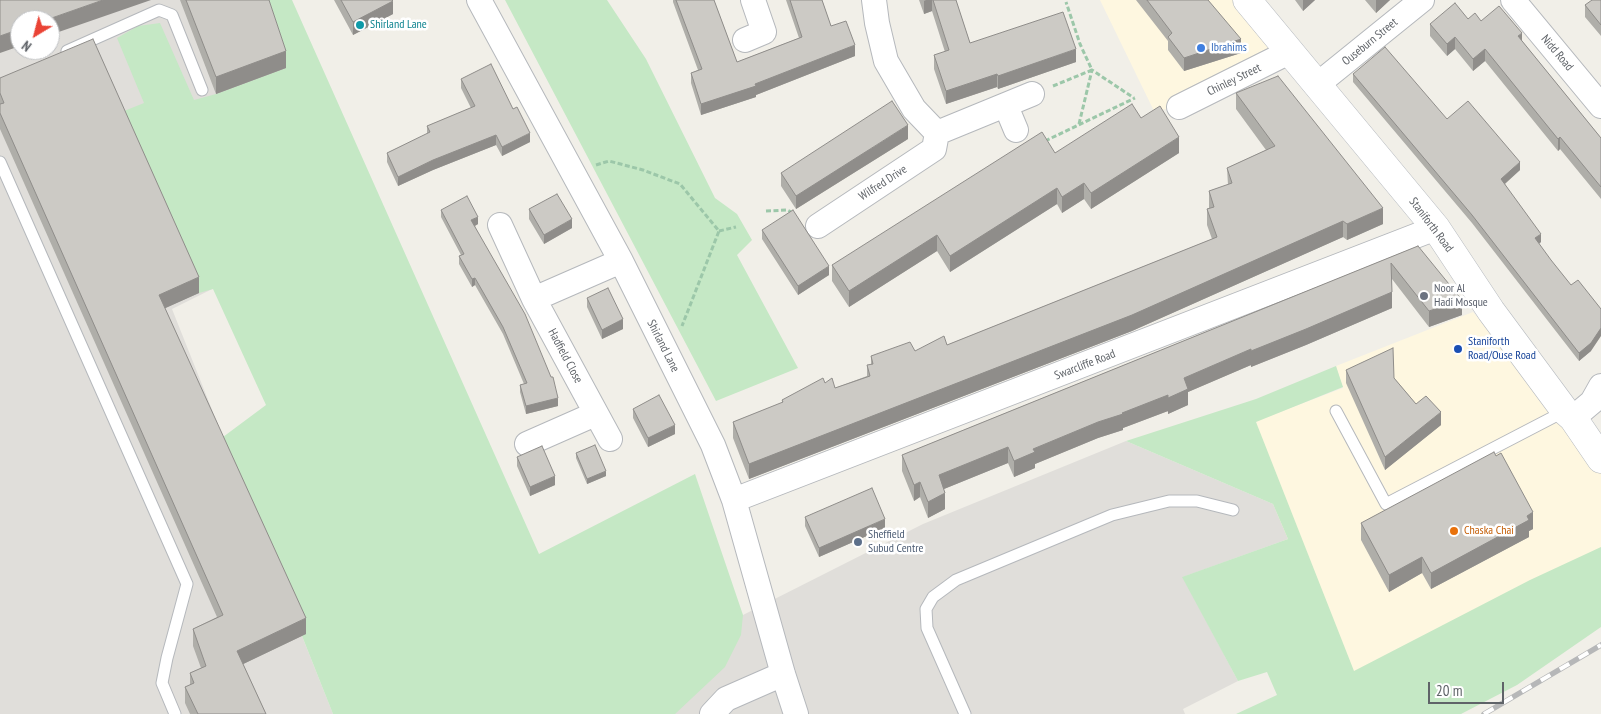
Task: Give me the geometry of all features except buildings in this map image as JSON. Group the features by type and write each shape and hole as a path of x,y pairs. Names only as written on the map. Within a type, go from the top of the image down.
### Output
{"main road":[{"name":"Staniforth Road","path":"1247,0 1436,228 1491,311 1601,459"}],"street":[{"name":"Shirland Lane","path":"480,0 620,261 713,445 734,500 796,714"},
{"path":"745,40 764,32 753,0"},
{"path":"874,0 886,61 914,109 937,133 1032,94"},
{"name":"Ouseburn Street","path":"1318,84 1422,0"},
{"name":"Nidd Road","path":"1513,0 1601,106"},
{"name":"Chinley Street","path":"1179,107 1289,52"},
{"path":"1006,106 1016,130"},
{"name":"Wilfred Drive","path":"818,226 934,149 937,133"},
{"name":"Hadfield Close","path":"500,225 534,299 610,440"},
{"name":"Swarcliffe Road","path":"734,500 1436,228"},
{"path":"534,299 620,261"},
{"path":"1569,414 1592,402 1601,386"},
{"path":"527,444 595,414"},
{"path":"712,714 726,698 783,674"}],"lane":[{"path":"60,54 159,10 172,15 202,90"},
{"path":"0,162 187,584 162,683 175,714"},
{"path":"1336,412 1386,504 1569,414"},
{"path":"965,714 927,628 926,608 933,597 956,580 1112,515 1169,501 1197,501 1233,510"}],"path":[{"path":"1040,144 1135,98 1092,70 1080,44 1066,2"},
{"path":"1032,94 1092,70"},
{"path":"1079,124 1092,70"},
{"path":"572,172 609,161 643,170 680,184 719,231"},
{"path":"766,211 787,210 818,226"},
{"path":"719,231 736,226"},
{"path":"666,353 682,327 719,231"}],"shaded area":[{"path":"14,0 267,0 345,223 172,309 333,714 0,714 0,5"},
{"path":"1100,0 1247,0 1289,52 1179,107 1154,111"},
{"path":"1473,312 1601,468 1601,588 1322,714 1256,421 1343,388 1336,366"},
{"path":"1126,441 1273,504 1288,539 1183,577 1238,681 1183,709 1185,714 561,714 743,615 923,524"}],"green space":[{"path":"265,0 292,0 539,554 695,474 743,615 741,635 725,667 675,714 333,714 223,437 266,405 213,289 199,293 119,113 144,103 117,38 138,26 160,23 194,100 216,94 286,68"},
{"path":"505,0 607,0 646,59 715,198 737,214 752,240 737,255 798,368 716,401"},
{"path":"1336,366 1343,387 1256,422 1354,671 1530,580 1601,547 1601,627 1517,685 1461,714 1236,714 1277,695 1267,672 1238,681 1182,577 1288,539 1273,504 1126,441 1256,399"}],"railway":[{"path":"1484,714 1601,645"}],"place":[{"name":"Shirland Lane","path":"360,25"},
{"name":"Ibrahims","path":"1201,48"},
{"name":"Noor Al Hadi Mosque","path":"1424,296"},
{"name":"Staniforth Road/Ouse Road","path":"1458,349"},
{"name":"Chaska Chai","path":"1454,531"},
{"name":"Sheffield Subud Centre","path":"858,542"}]}
